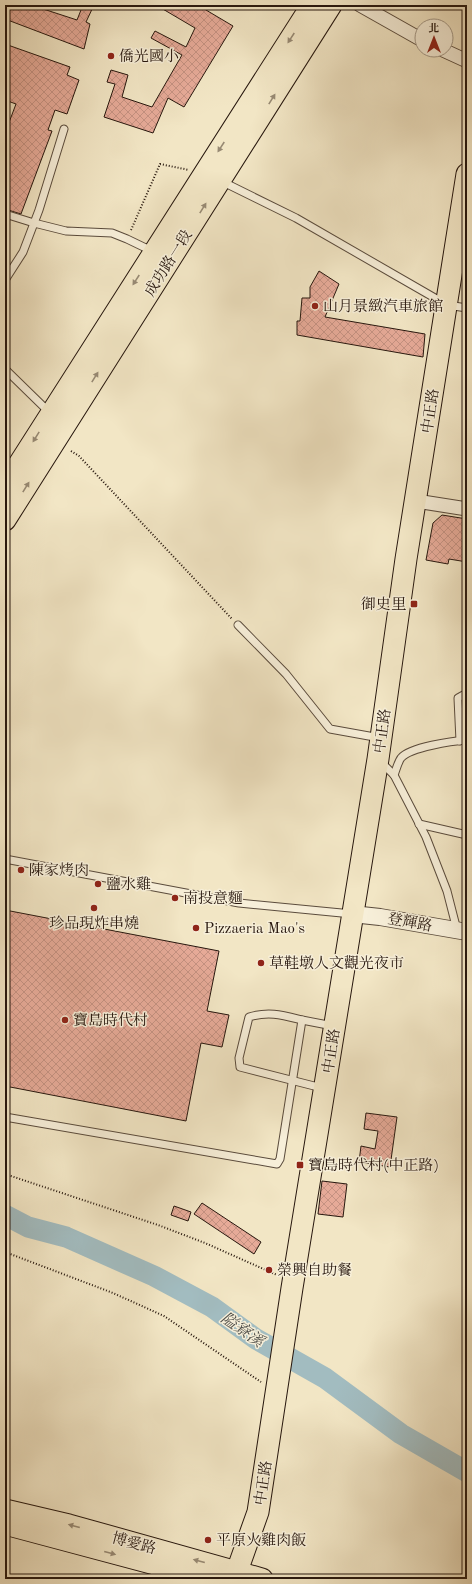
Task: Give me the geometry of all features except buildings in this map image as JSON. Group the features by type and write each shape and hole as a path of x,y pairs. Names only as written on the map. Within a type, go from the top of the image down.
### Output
{"main road":[{"name":"成功路一段","path":"5,520 55,424 154,252 212,177 312,5"},
{"name":"成功路一段","path":"5,486 55,424 212,177 331,5"},
{"name":"中正路","path":"232,1575 258,1512 352,914 378,759 406,559 467,174"},
{"name":"博愛路","path":"5,1510 77,1527 232,1575 262,1579"},
{"name":"博愛路","path":"5,1524 211,1579"}],"street":[{"path":"360,5 414,35"},
{"path":"454,55 467,61"},
{"path":"416,501 467,509"},
{"name":"登輝路","path":"352,914 380,917 462,931"}],"lane":[{"path":"5,280 23,252 34,224 64,129"},
{"path":"212,177 296,218 447,305 467,308"},
{"path":"5,214 34,224 66,231 112,233 154,252"},
{"path":"5,369 55,424"},
{"path":"238,625 286,674 330,729 381,738"},
{"path":"394,775 402,757 417,749 463,741 458,698 467,693"},
{"path":"378,759 394,775 426,837 462,931"},
{"path":"419,824 467,835"},
{"path":"5,859 239,903 352,914"},
{"path":"325,1089 240,1067 239,1058 249,1017 262,1014 280,1014 335,1026"},
{"path":"5,1117 277,1164 280,1159 302,1020"}],"path":[{"path":"127,239 160,164 212,177"},
{"path":"71,451 79,456 238,625"},
{"path":"5,1174 158,1224 205,1243 293,1285"},
{"path":"5,1252 113,1293 164,1316 278,1386"}],"waterway":[{"name":"隘寮溪","path":"5,1215 28,1227 66,1237 154,1276 212,1307 256,1339 325,1378 401,1434 467,1472"}],"place":[{"name":"僑光國小","path":"111,56"},
{"name":"山月景緻汽車旅館","path":"315,306"},
{"name":"御史里","path":"414,604"},
{"name":"陳家烤肉","path":"21,870"},
{"name":"鹽水雞","path":"98,884"},
{"name":"南投意麵","path":"175,898"},
{"name":"珍品現炸串燒","path":"94,908"},
{"name":"Pizzaeria Mao's","path":"196,928"},
{"name":"草鞋墩人文觀光夜市","path":"261,963"},
{"name":"寶島時代村","path":"65,1020"},
{"name":"寶島時代村(中正路)","path":"300,1165"},
{"name":"榮興自助餐","path":"269,1270"},
{"name":"平原火雞肉飯","path":"208,1540"}]}
